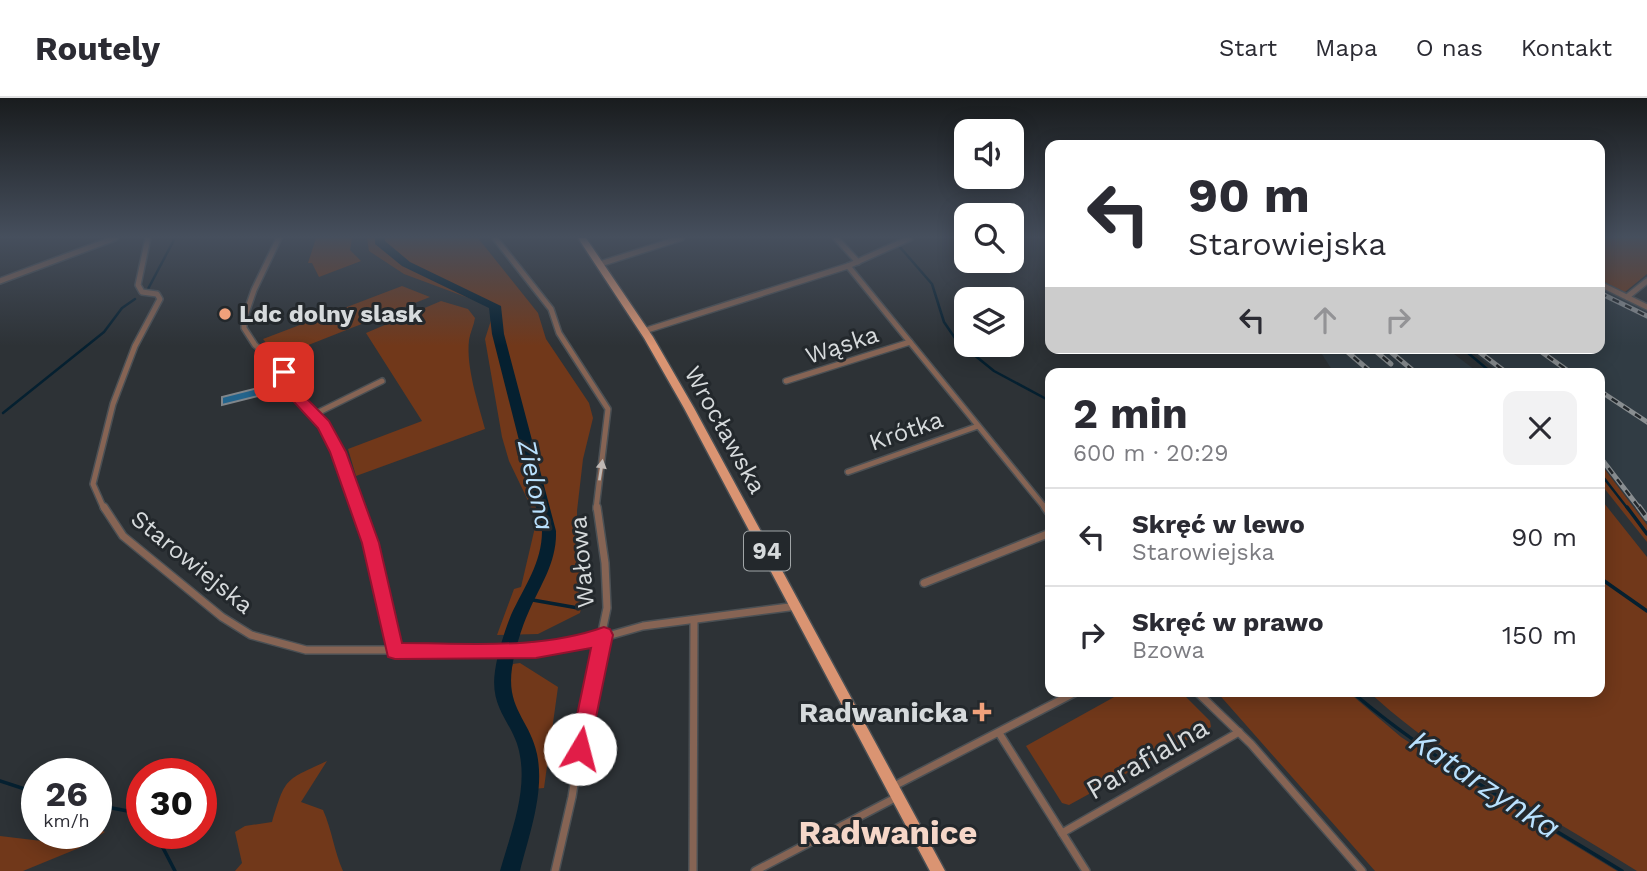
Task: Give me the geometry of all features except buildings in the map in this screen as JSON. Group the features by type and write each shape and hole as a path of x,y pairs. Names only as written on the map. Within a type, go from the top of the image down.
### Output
{"main road":[{"name":"Wrocławska","path":"607,274 645,331 938,871"}],"street":[{"path":"0,281 19,274"},
{"name":"Starowiejska","path":"140,274 138,285 142,292 157,294 160,299 135,346 109,417 93,484 106,513 123,536 222,617 251,635 306,650 522,651 590,641 643,626 796,606"},
{"path":"262,274 243,324 249,337 280,366 299,399 315,414 338,452 371,543 395,651"},
{"name":"Wałowa","path":"523,274 551,309 559,333 608,409 596,512 608,594 604,635 586,709 572,797 555,871"},
{"path":"645,331 823,274"},
{"path":"855,274 1045,508"},
{"path":"1627,297 1647,282"},
{"path":"1605,286 1647,307"},
{"name":"Wąska","path":"786,381 910,342"},
{"path":"315,414 382,381"},
{"name":"Krótka","path":"848,472 978,426"},
{"path":"924,583 1045,535"},
{"path":"693,871 694,621"},
{"path":"755,871 1067,697"},
{"name":"Parafialna","path":"1062,833 1239,732 1202,697"},
{"path":"1239,732 1362,871"},
{"path":"999,733 1086,871"}],"shaded area":[{"path":"404,274 507,274 538,313 546,339 589,403 593,418 583,459 577,511 577,539 586,584 580,613 538,634 497,635 514,589 521,587 536,523 509,461 502,437 485,339 493,314 489,307"},
{"path":"1605,274 1647,274 1625,292 1605,282"},
{"path":"402,286 430,297 278,357 263,339"},
{"path":"1605,289 1647,310 1647,525 1605,470 1605,368 1493,368 1474,354 1605,354"},
{"path":"441,301 468,309 475,318 469,340 469,362 485,429 356,476 348,449 422,421 366,333"},
{"path":"1322,354 1454,354 1472,368 1331,368"},
{"path":"1605,470 1647,525 1647,542 1605,489"},
{"path":"1605,504 1647,557 1647,871 1637,871 1498,787 1398,717 1375,697 1605,697"},
{"path":"520,663 558,687 544,788 533,789 534,750 508,697 508,677 513,664"},
{"path":"1114,697 1186,697 1210,721 1211,727 1069,805 1062,803 1026,746"},
{"path":"1221,697 1354,697 1401,737 1617,871 1375,871"},
{"path":"327,761 301,802 323,810 343,871 235,871 242,863 235,832 245,826 272,822 280,796 289,782"},
{"path":"0,836 21,839 21,849 77,849 23,871 0,871"}],"waterway":[{"path":"148,289 156,274"},
{"name":"Zielona","path":"427,274 495,306 498,334 549,531 546,561 516,622 503,676 505,701 526,745 530,769 525,814 510,871"},
{"name":"Katarzynka","path":"923,274 932,284 944,322 957,341 994,371 1045,398"},
{"path":"3,413 104,332 122,308 135,299"},
{"path":"1469,354 1486,368"},
{"path":"1605,479 1628,509"},
{"path":"1627,507 1647,534"},
{"path":"1605,582 1647,611"},
{"path":"527,599 578,608"},
{"name":"Katarzynka","path":"1358,697 1449,764 1622,871"},
{"path":"0,781 21,788"},
{"path":"112,808 126,811"},
{"path":"164,849 175,871"}],"railway":[{"path":"1605,295 1647,316"},
{"path":"1350,354 1366,368"},
{"path":"1379,354 1391,364"},
{"path":"1393,354 1410,368"},
{"path":"1482,354 1500,368"},
{"path":"1544,354 1564,368"},
{"path":"1605,394 1647,422"},
{"path":"1605,464 1640,509"},
{"path":"1639,507 1647,518"}],"place":[{"name":"Ldc dolny slask","path":"225,314"},
{"name":"Radwanicka","path":"982,712"}],"district":[{"name":"Radwanice","path":"888,832"}],"route":[{"path":"284,372 299,399 323,425 338,452 371,543 378,585 395,651 536,650 590,641 604,635 586,709 580,749"}]}
